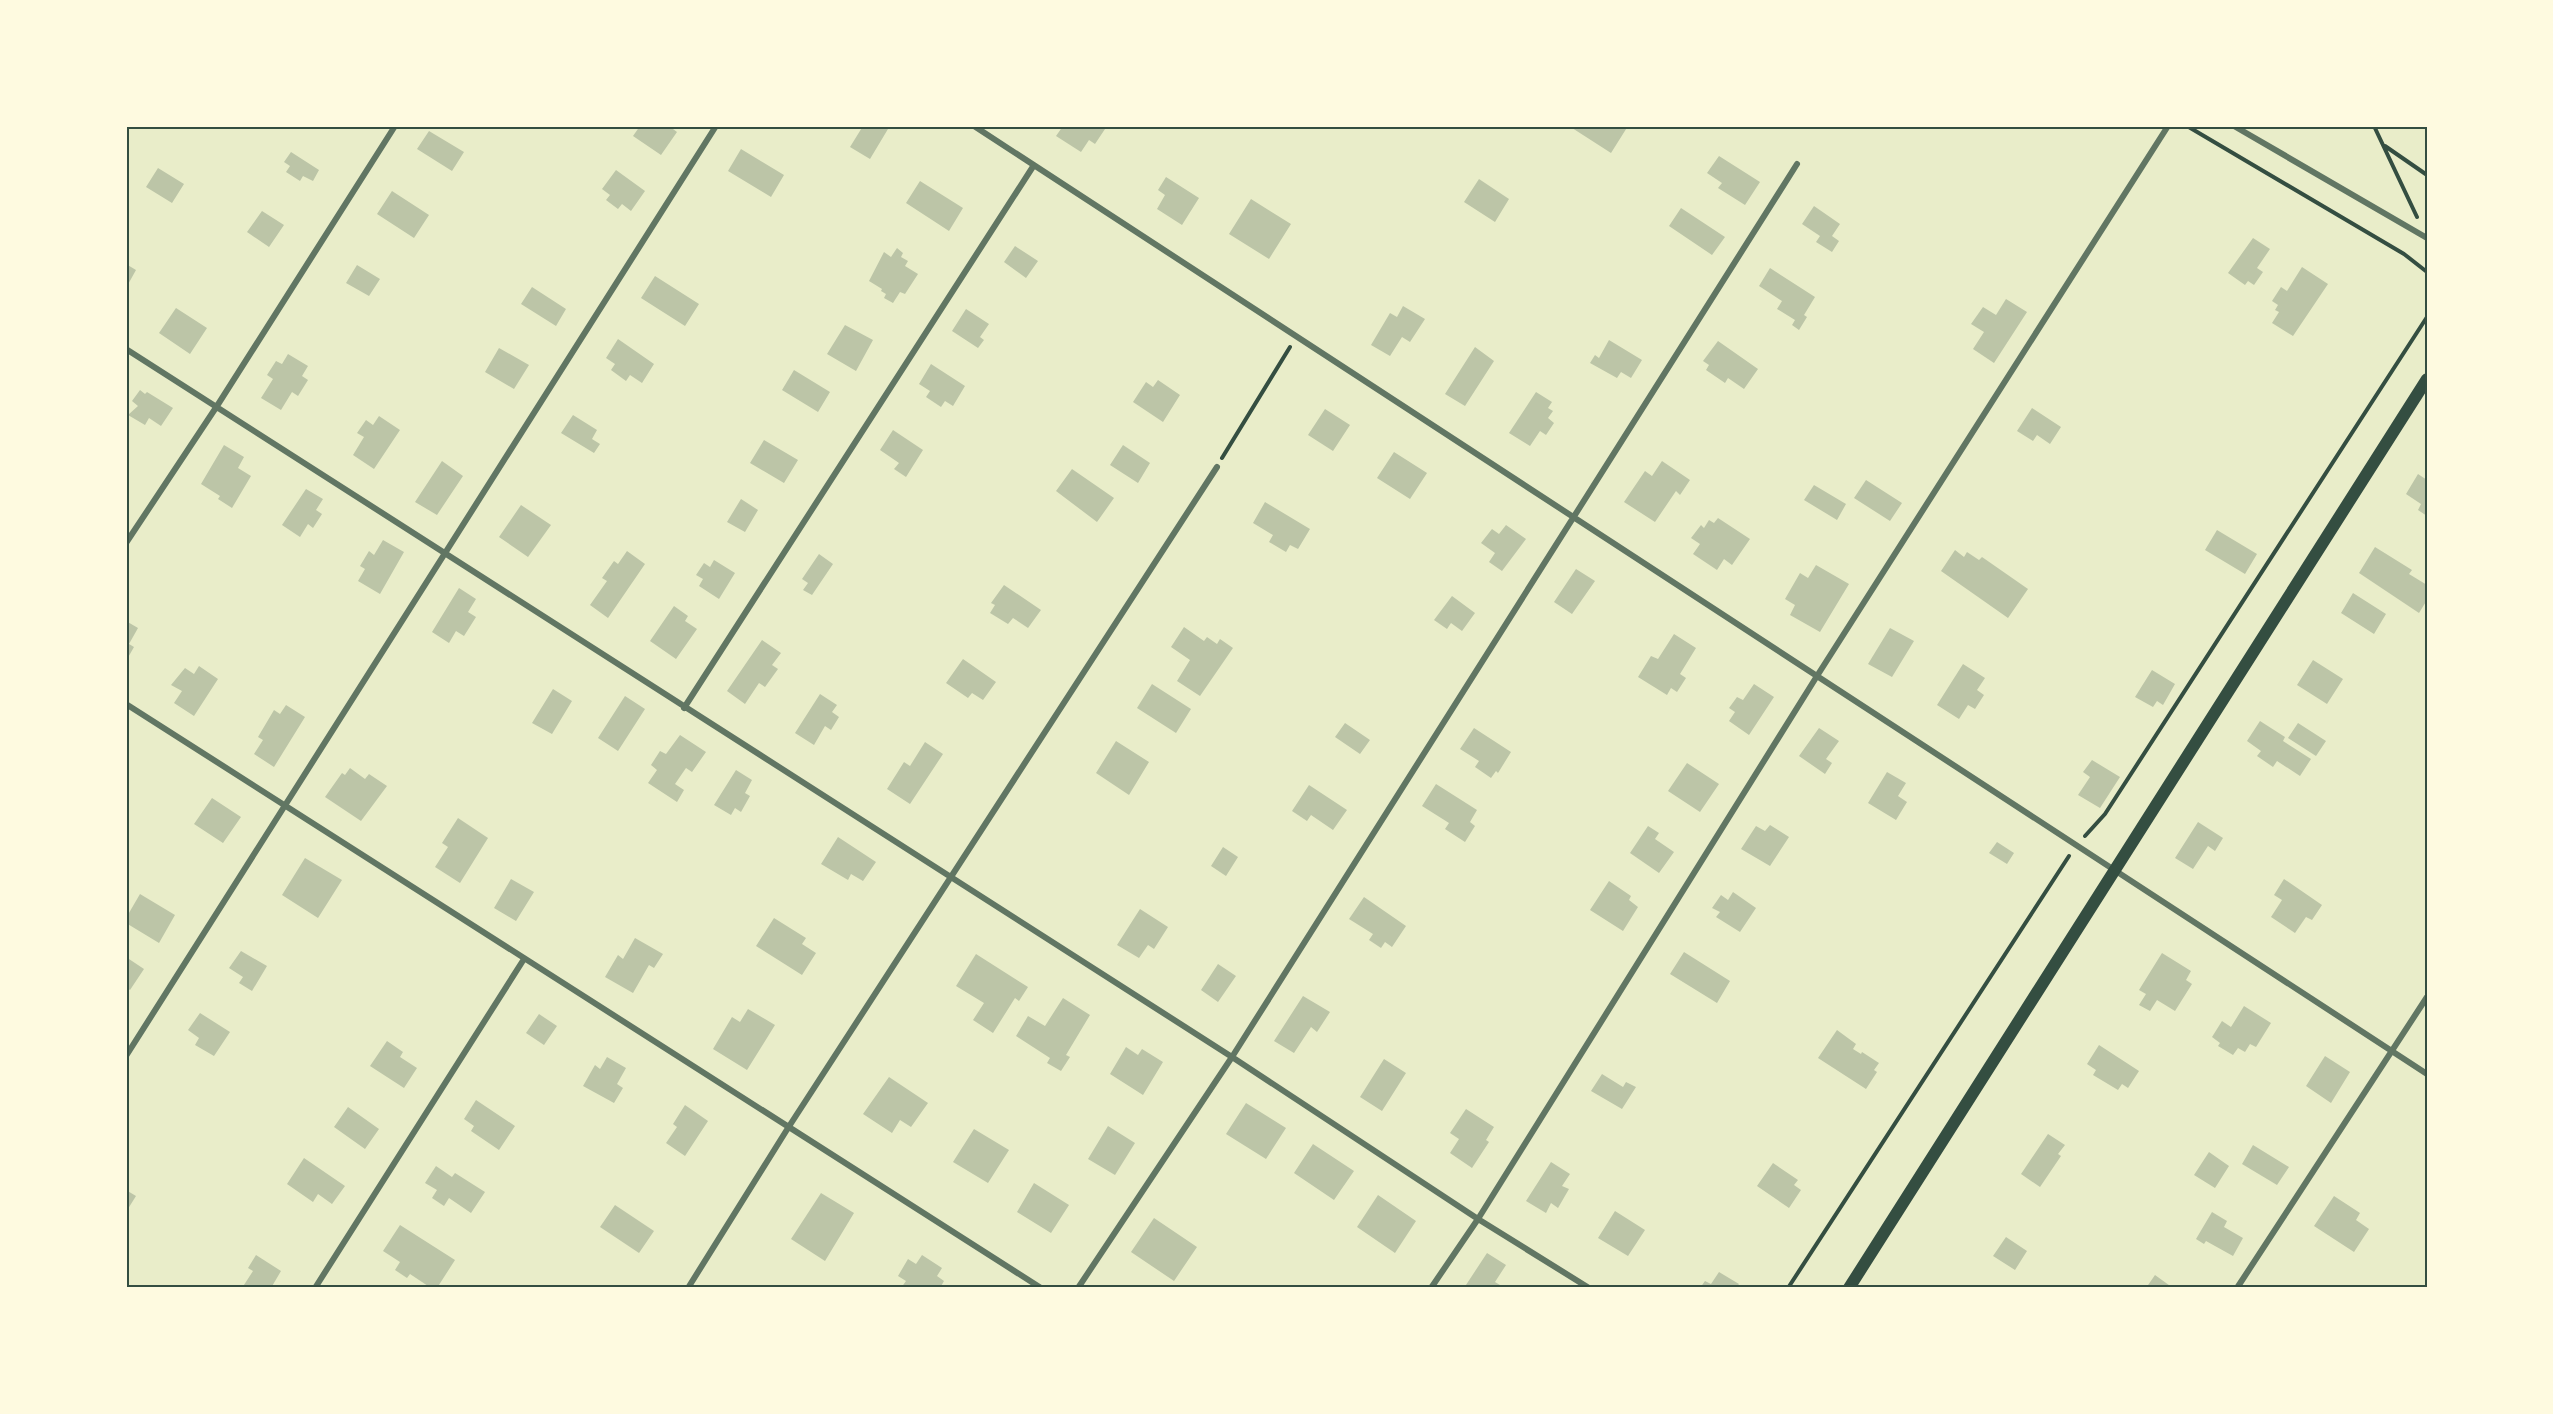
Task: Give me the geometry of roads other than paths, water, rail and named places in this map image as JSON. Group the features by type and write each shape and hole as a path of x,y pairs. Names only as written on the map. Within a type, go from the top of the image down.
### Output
{"main road":[{"path":"1849,1288 2427,379"}],"street":[{"path":"126,543 217,406 395,126"},
{"path":"126,1056 446,555 716,126"},
{"path":"974,126 2427,1074"},
{"path":"1431,1288 1478,1219 1817,676 2168,126"},
{"path":"2234,126 2427,237"},
{"path":"1078,1288 1232,1057 1797,164"},
{"path":"684,708 1034,165"},
{"path":"126,349 950,879 1232,1057 1478,1219 1589,1288"},
{"path":"687,1288 788,1128 1217,466"},
{"path":"126,704 1041,1288"},
{"path":"315,1288 524,959"},
{"path":"2237,1288 2427,997"}]}
